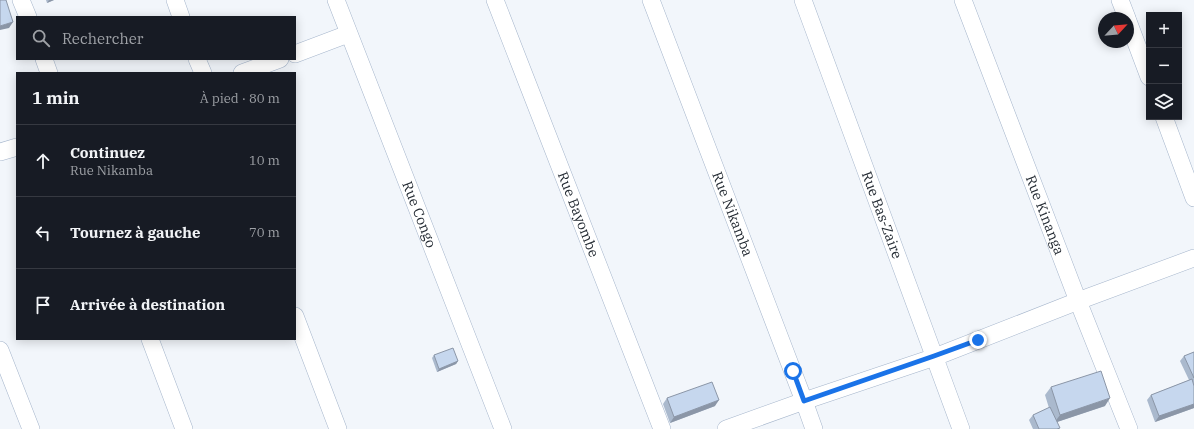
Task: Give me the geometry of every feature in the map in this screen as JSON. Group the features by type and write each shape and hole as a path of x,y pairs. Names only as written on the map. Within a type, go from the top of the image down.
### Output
{"street":[{"path":"21,0 28,16"},
{"path":"175,0 182,16"},
{"name":"Rue Congo","path":"336,0 503,429"},
{"name":"Rue Bayombe","path":"495,0 662,429"},
{"name":"Rue Nikamba","path":"651,0 814,429"},
{"name":"Rue Bas-Zaire","path":"803,0 961,429"},
{"name":"Rue Kinanga","path":"963,0 1078,301 1129,429"},
{"path":"1120,0 1125,12"},
{"path":"296,54 348,34"},
{"path":"1134,37 1146,69"},
{"path":"44,60 49,72"},
{"path":"197,60 203,72"},
{"path":"245,72 277,60"},
{"path":"1165,120 1194,198"},
{"path":"0,152 16,147"},
{"path":"726,429 934,356 1194,258"},
{"path":"296,319 338,429"},
{"path":"150,340 184,429"},
{"path":"0,350 31,429"}],"building":[{"path":"0,0 6,0 13,22 0,26"},
{"path":"453,348 458,361 439,369 434,355"},
{"path":"1194,352 1194,378 1184,356"},
{"path":"1101,371 1110,398 1060,415 1051,387"},
{"path":"1192,379 1194,386 1194,404 1159,416 1151,395"},
{"path":"712,382 719,400 674,417 667,398"},
{"path":"1050,407 1060,428 1039,429 1033,415"}],"route":[{"path":"793,371 804,401 978,340"}]}
